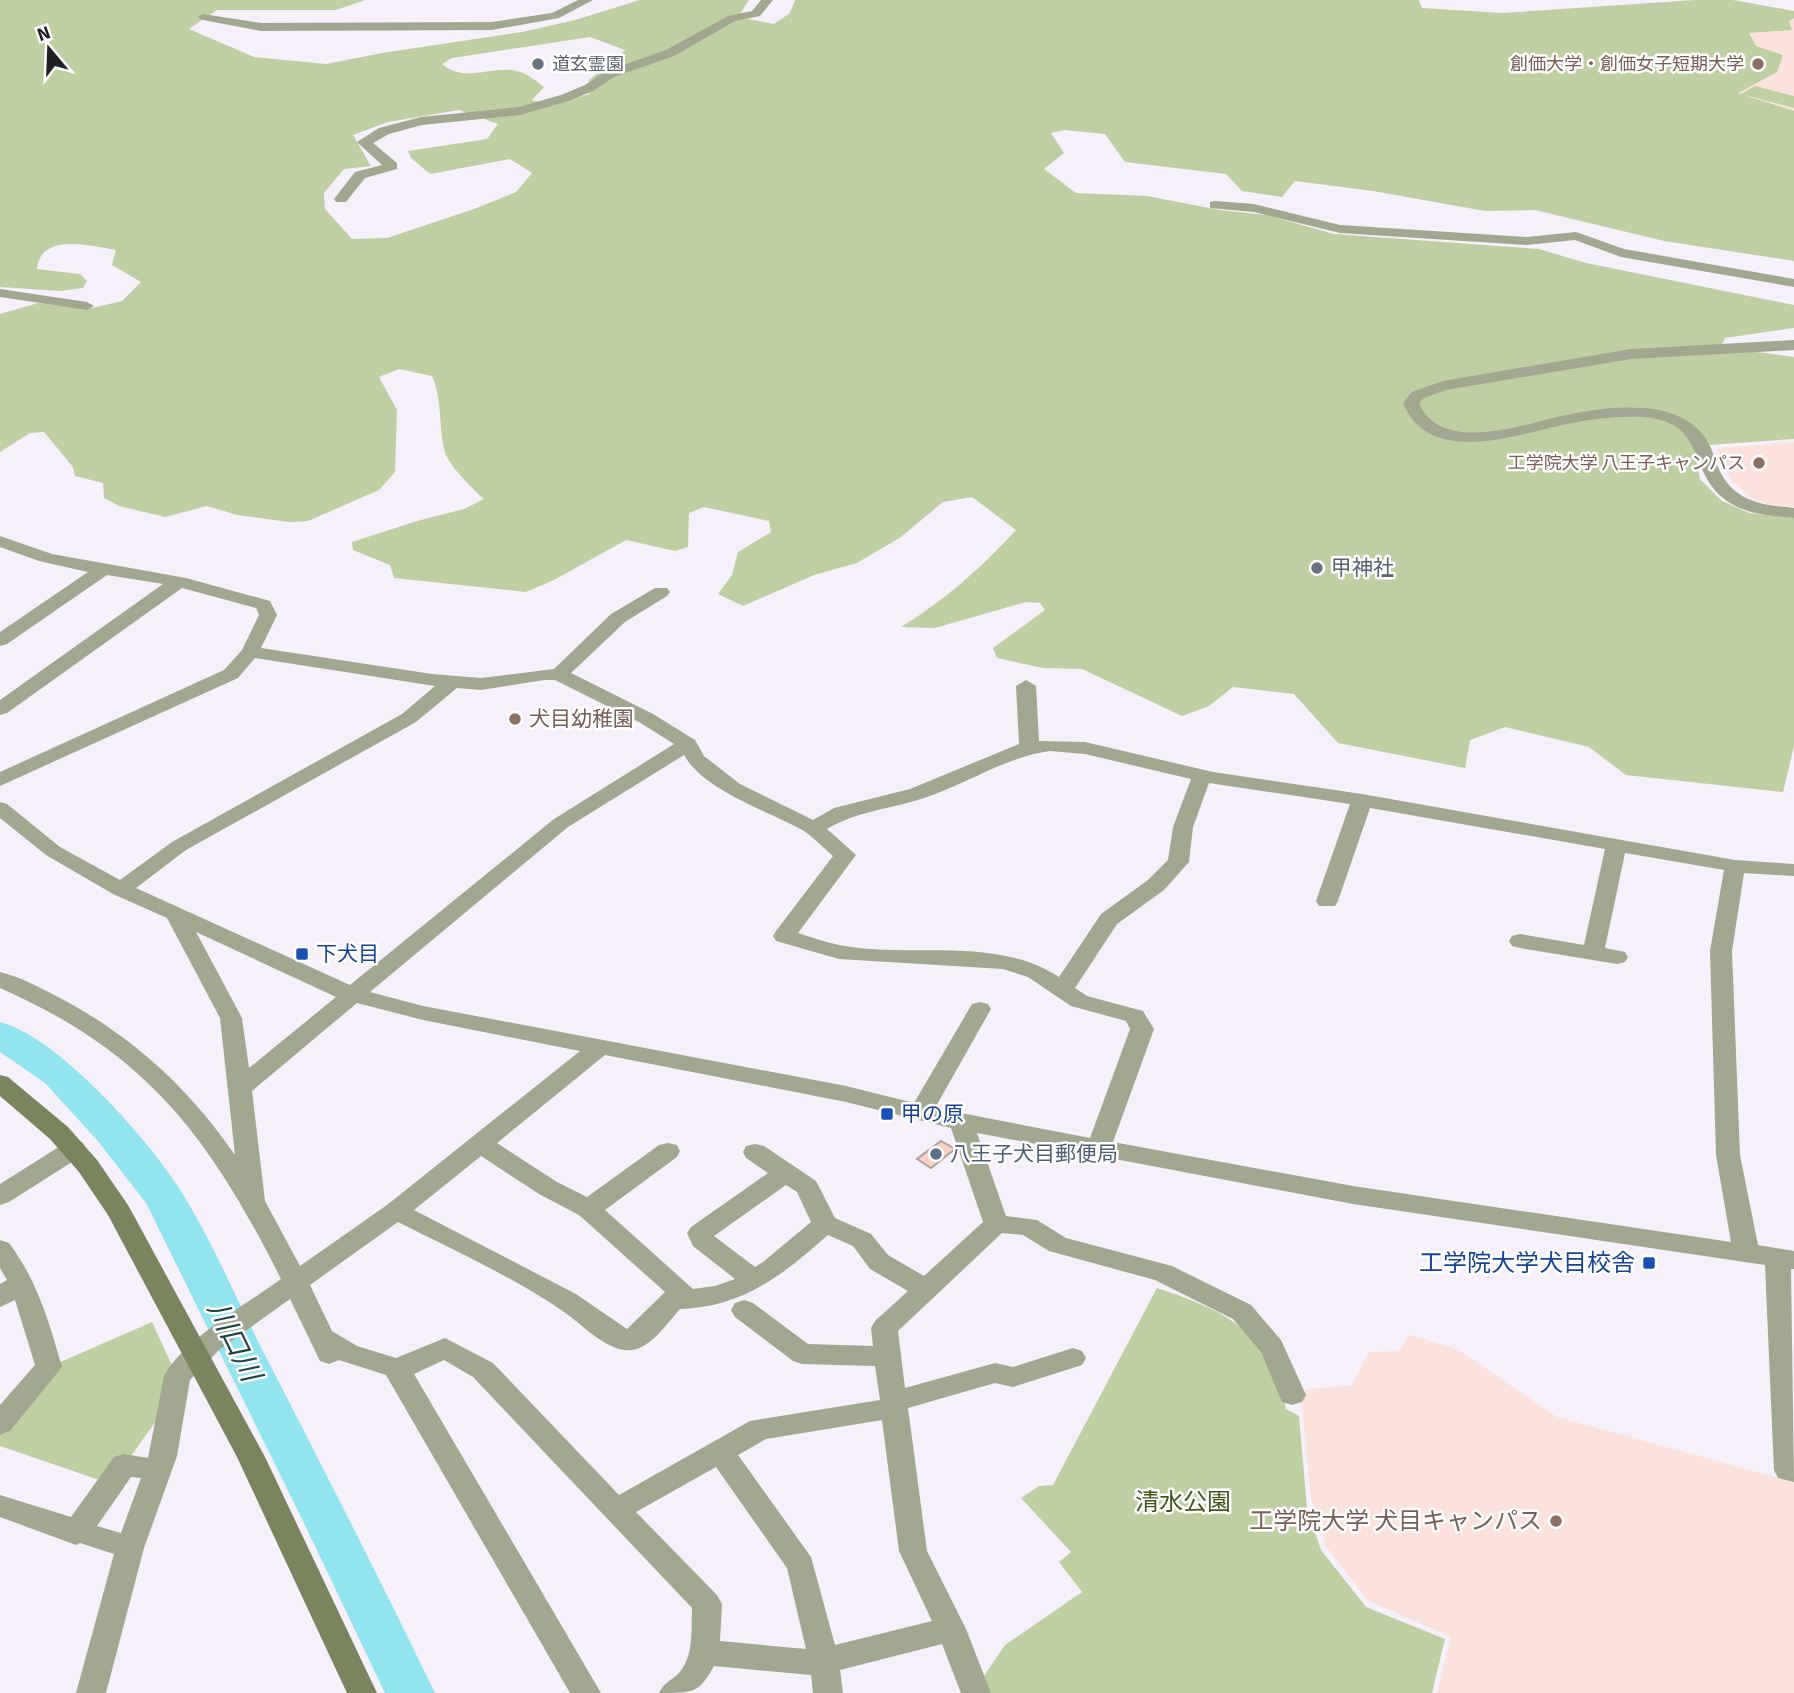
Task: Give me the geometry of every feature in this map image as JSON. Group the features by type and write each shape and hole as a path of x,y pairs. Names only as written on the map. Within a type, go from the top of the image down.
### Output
{"street":[{"path":"203,17 261,27 492,26 555,16 587,0"},
{"path":"341,199 360,175 392,166 364,142 384,131 421,121 520,111 565,98 589,88 610,74 670,53 732,18 756,14 767,0"},
{"path":"1215,205 1254,208 1340,229 1527,241 1576,236 1621,253 1794,283"},
{"path":"0,293 87,306"},
{"path":"1794,345 1631,355 1443,386 1418,395 1410,403 1417,418 1427,425 1448,433 1475,437 1494,437 1604,414 1637,411 1672,419 1695,433 1714,481 1731,497 1758,509 1794,513"},
{"path":"0,541 49,558 178,582 264,605 268,615 250,652 230,674"},
{"path":"0,640 105,568"},
{"path":"0,709 57,667 133,617 178,582"},
{"path":"559,675 588,644 618,618 661,592"},
{"path":"250,652 481,684 544,674 559,675 646,718 688,744 696,759 733,788 813,828 845,855 783,936 839,952 1005,962 1036,972 1079,1001 1135,1016 1143,1029 1099,1147"},
{"path":"0,780 251,663 284,657"},
{"path":"121,889 179,846 409,718 453,681"},
{"path":"1026,686 1028,747"},
{"path":"240,1088 561,823 688,744"},
{"path":"813,828 841,812 917,794 1028,747 1050,745 1086,748 1202,775 1362,800 1735,866 1794,870"},
{"path":"1063,988 1109,919 1156,885 1178,862 1183,827 1202,775"},
{"path":"1327,901 1362,800"},
{"path":"3,813 53,850 121,889 352,995 423,1013 846,1094 961,1122 1353,1195 1786,1259 1788,1470 1794,1471"},
{"path":"1593,953 1616,845"},
{"path":"1735,866 1721,950 1728,1155 1746,1252"},
{"path":"176,915 231,1018 254,1206"},
{"path":"1520,941 1617,957"},
{"path":"0,979 93,1027 145,1066 203,1127 254,1206 290,1286 325,1346 396,1368 408,1366 444,1348 483,1370 707,1604 705,1652 693,1680 674,1693"},
{"path":"921,1112 980,1009"},
{"path":"91,1693 130,1548 158,1469 177,1376 202,1350 396,1211 600,1047"},
{"path":"0,1083 43,1117 74,1149 119,1211 202,1350 356,1691"},
{"path":"961,1122 996,1224"},
{"path":"396,1211 512,1269 579,1308 621,1339 630,1341 646,1329 681,1291 588,1209 548,1188 479,1143"},
{"path":"0,1196 74,1149"},
{"path":"588,1209 668,1151"},
{"path":"755,1152 807,1187 825,1224 862,1240 879,1262 926,1289"},
{"path":"754,1280 702,1240 700,1233 785,1173"},
{"path":"674,1299 698,1300 733,1293 754,1280 825,1224"},
{"path":"976,1693 951,1629 913,1551 884,1328 996,1224 1028,1226 1058,1245 1163,1273 1241,1312 1272,1347 1292,1395"},
{"path":"0,1249 11,1262 10,1290 29,1300 49,1367 0,1424"},
{"path":"744,1310 802,1354 889,1356"},
{"path":"616,1510 760,1429 895,1404 995,1373 1013,1377 1073,1358"},
{"path":"396,1368 586,1693"},
{"path":"720,1451 801,1565 824,1661 828,1693"},
{"path":"76,1533 124,1465 158,1469"},
{"path":"0,1506 76,1533 130,1548"},
{"path":"705,1652 824,1661 951,1629"}],"shaded area":[{"name":"創価大学・創価女子短期大学","path":"1794,14 1794,149 1711,124 1748,33"},
{"name":"工学院大学 八王子キャンパス","path":"1794,442 1794,507 1767,504 1749,497 1730,478 1717,448"},
{"name":"工学院大学 犬目キャンパス","path":"1409,1335 1457,1349 1557,1417 1794,1482 1794,1693 1437,1693 1451,1637 1367,1600 1326,1546 1311,1497 1300,1390 1352,1385 1369,1352 1398,1351"}],"green space":[{"path":"0,0 365,0 336,10 217,10 189,29 254,57 326,64 522,32 575,20 640,0 749,0 738,17 774,24 790,13 795,0 1419,0 1422,8 1502,13 1695,0 1733,0 1794,11 1794,18 1789,21 1792,30 1749,33 1756,46 1783,55 1777,72 1738,93 1794,111 1794,261 1664,241 1535,210 1485,211 1373,191 1295,181 1282,197 1242,191 1226,174 1125,162 1105,134 1064,130 1051,133 1064,153 1044,169 1076,193 1147,196 1220,210 1266,215 1334,234 1539,249 1586,263 1794,305 1794,328 1725,338 1721,347 1794,357 1794,439 1694,446 1700,479 1722,501 1749,513 1794,518 1794,746 1783,792 1626,775 1589,747 1505,727 1470,740 1465,768 1338,743 1294,694 1233,687 1209,706 1182,716 1082,669 1043,668 997,658 993,648 1045,610 1040,603 1026,602 935,628 901,627 962,583 1016,530 972,497 943,502 901,537 857,563 814,575 743,606 718,594 732,575 738,552 771,532 769,521 704,507 689,513 688,547 675,551 626,540 554,580 526,592 394,578 390,565 353,550 352,542 464,509 484,499 447,458 438,395 432,376 399,369 379,377 397,410 395,472 379,490 308,521 289,522 237,515 207,506 165,517 119,506 104,498 103,483 75,476 73,467 44,432 30,433 0,452 0,314 38,303 88,309 122,301 141,282 112,265 116,250 69,244 47,250 40,257 37,269 80,274 87,281 83,288 60,291 0,287","holes":["590,37 625,50 589,80 589,94 552,106 532,100 544,87 523,73 510,70 461,73 442,64 452,58","459,110 498,124 487,139 408,151 411,158 430,174 510,159 532,173 516,192 474,209 387,238 352,239 325,209 324,193 344,169 371,166 353,135 388,122"]},
{"path":"1755,86 1794,96 1794,108 1741,94"},
{"name":"清水公園","path":"1157,1288 1224,1316 1242,1328 1257,1343 1279,1383 1286,1409 1299,1416 1307,1508 1321,1550 1366,1607 1445,1639 1432,1693 990,1693 984,1676 1005,1645 1082,1592 1059,1562 1071,1552 1021,1498 1039,1486 1053,1485"},
{"path":"152,1322 177,1376 171,1400 111,1484 0,1446 0,1424 49,1367"}],"building":[{"name":"八王子犬目郵便局","path":"941,1141 955,1149 931,1168 917,1159"}],"waterway":[{"name":"川口川","path":"0,1034 59,1074 111,1130 163,1196 327,1521 410,1693"}],"place":[{"name":"道玄霊園","path":"538,64"},
{"name":"創価大学・創価女子短期大学","path":"1758,64"},
{"name":"工学院大学 八王子キャンパス","path":"1759,463"},
{"name":"甲神社","path":"1317,568"},
{"name":"犬目幼稚園","path":"515,719"},
{"name":"下犬目","path":"302,954"},
{"name":"甲の原","path":"887,1114"},
{"name":"八王子犬目郵便局","path":"936,1154"},
{"name":"工学院大学犬目校舎","path":"1649,1263"},
{"name":"工学院大学 犬目キャンパス","path":"1556,1521"}]}
